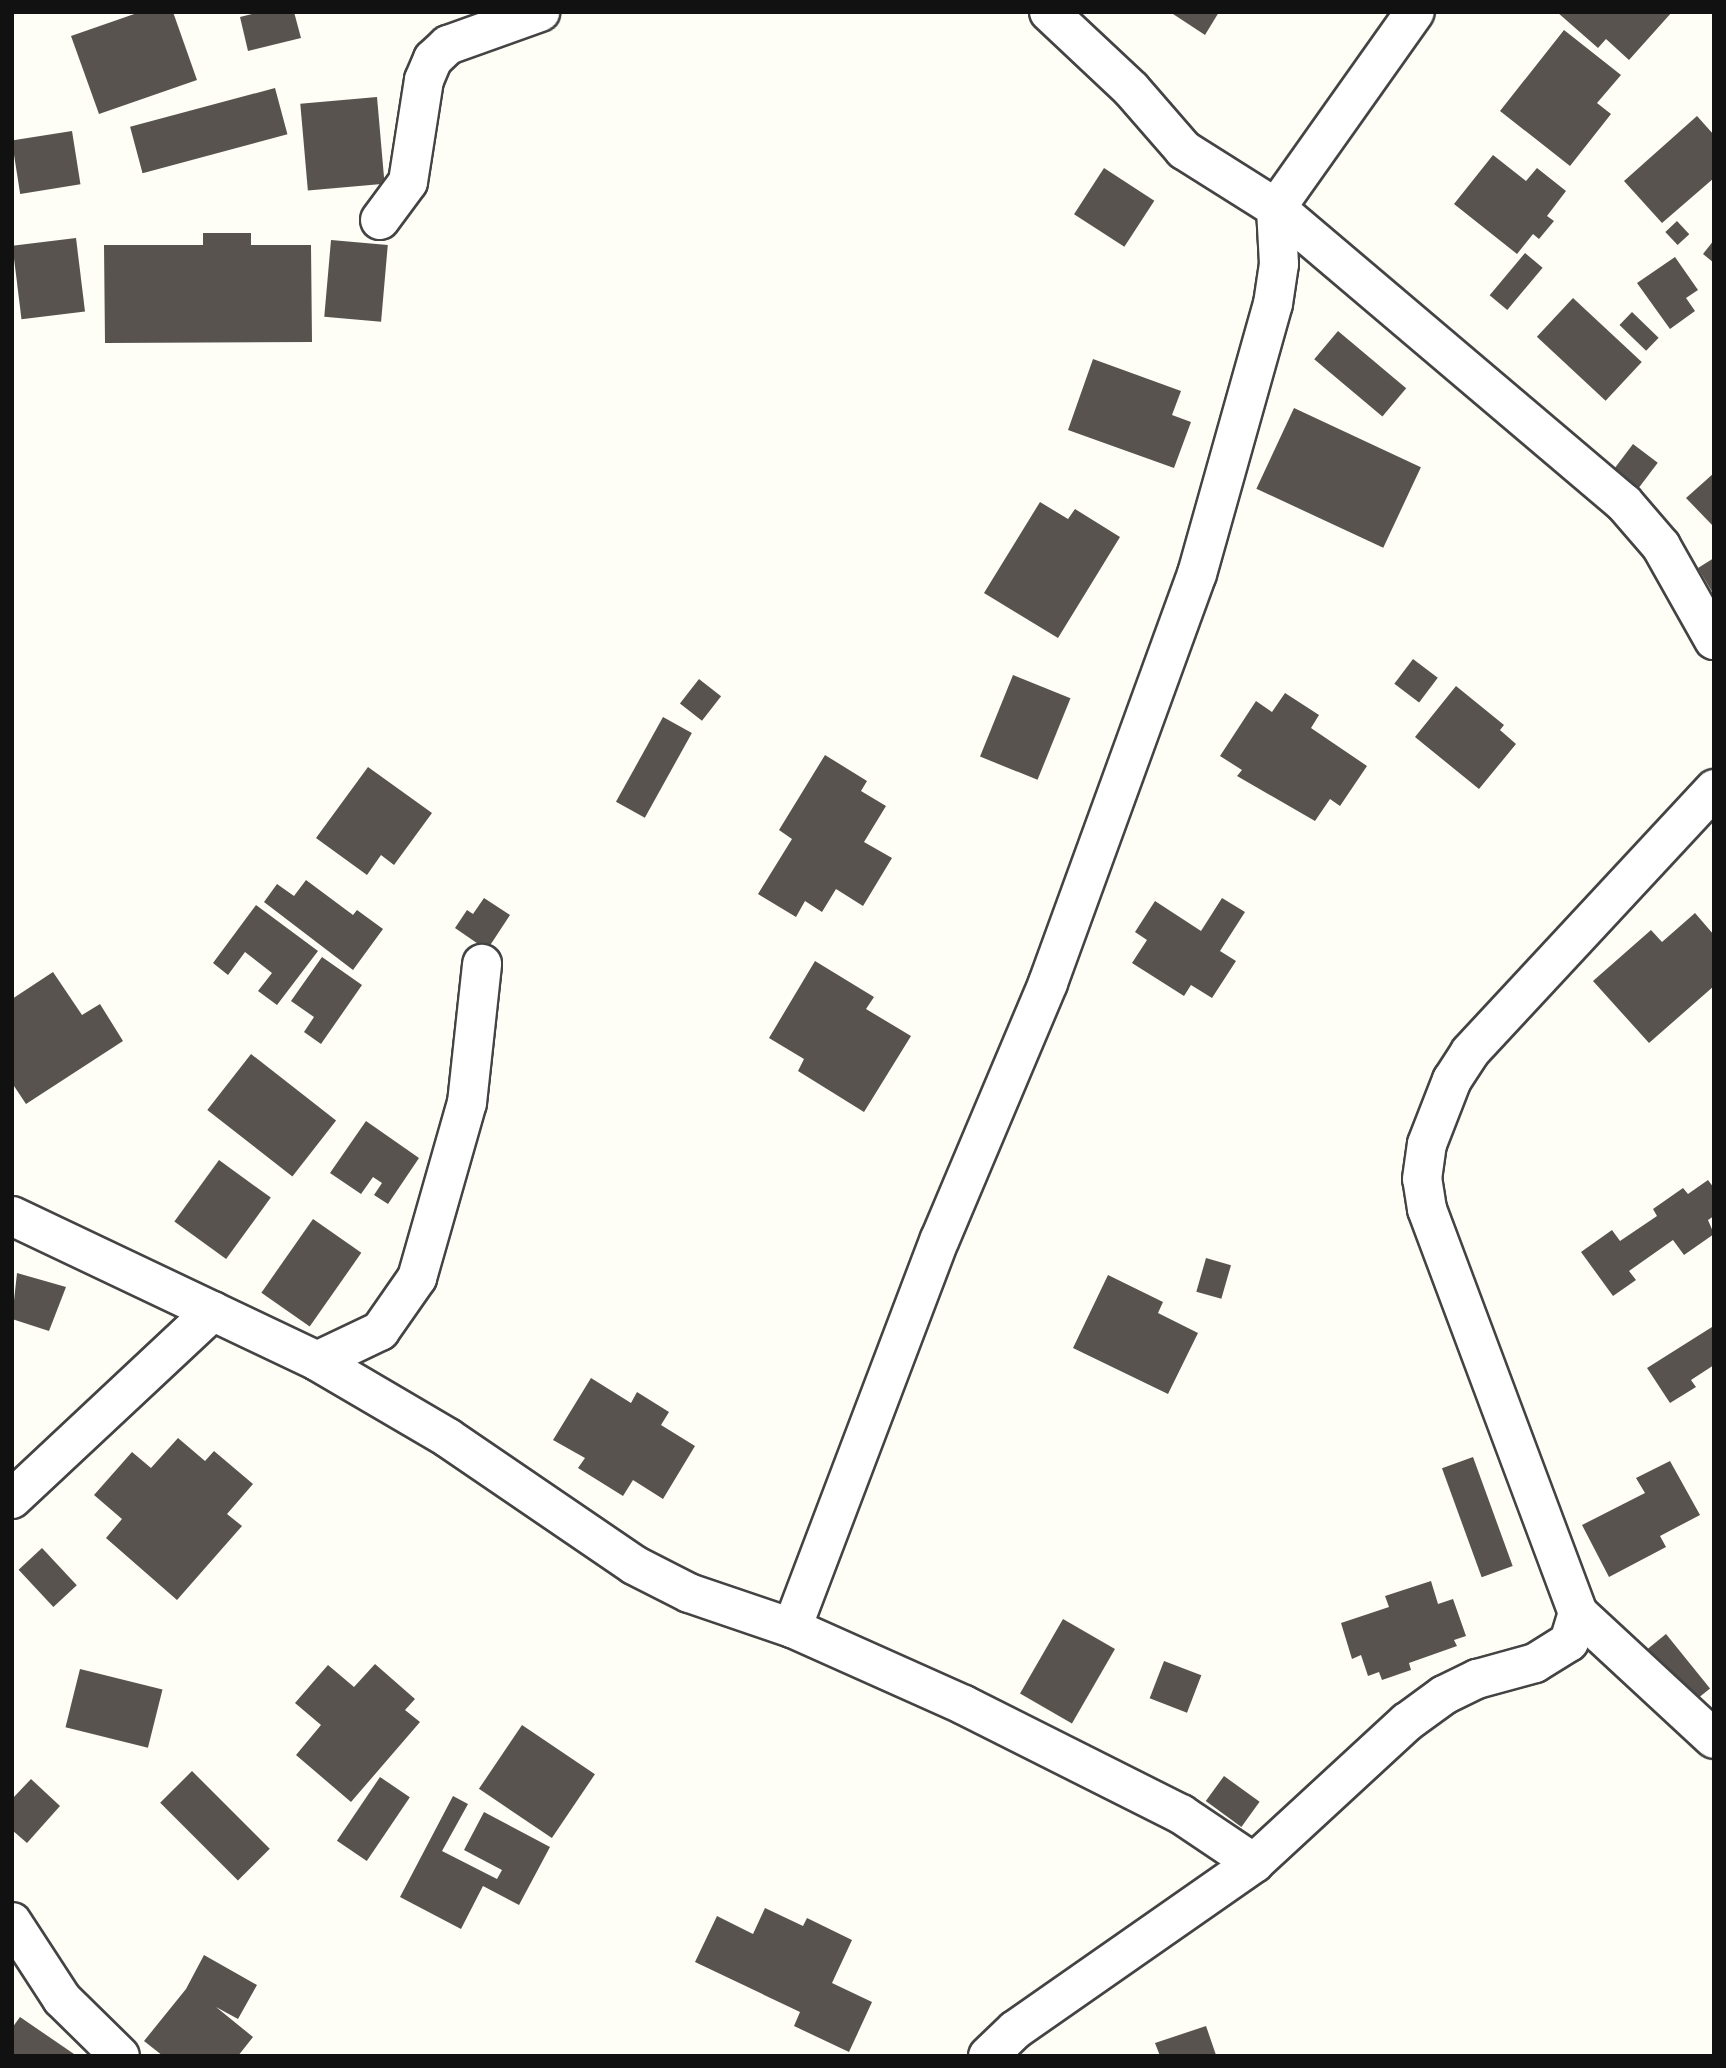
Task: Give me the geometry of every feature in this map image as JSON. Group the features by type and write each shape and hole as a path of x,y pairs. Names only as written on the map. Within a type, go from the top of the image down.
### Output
{"street":[{"path":"380,220 410,174 424,80 433,59 448,45 540,12"},
{"path":"1049,12 1131,89 1184,150 1276,208 1560,444 1624,503 1661,547 1714,640"},
{"path":"792,1628 940,1239 1048,983 1197,574 1273,304 1279,264 1276,208 1415,12"},
{"path":"1714,789 1470,1052 1452,1080 1427,1144 1422,1179 1427,1209 1578,1614 1714,1739"},
{"path":"317,1360 380,1331 417,1278 467,1103 482,964"},
{"path":"12,1216 317,1360 449,1438 634,1565 689,1593 792,1628 964,1705 1181,1814 1254,1863"},
{"path":"12,1499 213,1311"},
{"path":"988,2056 1015,2030 1254,1863 1407,1722 1444,1695 1477,1679 1554,1655 1569,1642 1578,1614"},
{"path":"12,1922 62,1999 120,2056"}],"building":[{"path":"140,12 173,12 197,80 99,114 71,36"},
{"path":"260,12 294,12 301,38 248,51 240,17"},
{"path":"1170,12 1219,12 1205,35"},
{"path":"1557,12 1672,12 1629,60 1606,39 1598,48"},
{"path":"1564,30 1621,75 1597,103 1611,114 1570,166 1500,111"},
{"path":"275,88 287,134 143,173 130,127"},
{"path":"377,97 385,184 308,190 300,104"},
{"path":"1697,116 1714,135 1714,178 1662,223 1624,181"},
{"path":"72,131 80,184 20,194 12,141"},
{"path":"1493,155 1526,181 1537,168 1566,191 1547,216 1554,221 1539,239 1533,234 1517,254 1454,204"},
{"path":"1104,168 1154,201 1124,247 1074,214"},
{"path":"1677,221 1689,234 1678,245 1665,232"},
{"path":"203,233 251,233 251,245 311,245 312,342 105,343 104,245 203,245"},
{"path":"76,238 85,311 21,319 12,246"},
{"path":"331,240 388,245 381,322 324,317"},
{"path":"1714,240 1714,263 1703,254"},
{"path":"1525,253 1543,268 1507,310 1490,295"},
{"path":"1675,257 1698,290 1686,298 1695,311 1670,329 1637,283"},
{"path":"1573,298 1642,362 1606,401 1537,337"},
{"path":"1632,312 1659,338 1646,351 1619,325"},
{"path":"1338,331 1406,388 1382,417 1314,359"},
{"path":"1093,359 1181,391 1172,415 1191,422 1174,468 1068,430"},
{"path":"1294,408 1421,467 1383,548 1256,489"},
{"path":"1633,444 1658,463 1632,497 1607,478"},
{"path":"1714,473 1714,527 1686,498"},
{"path":"1040,502 1068,519 1075,509 1120,537 1058,638 984,593"},
{"path":"1714,558 1714,595 1698,568"},
{"path":"1413,659 1438,678 1419,702 1394,684"},
{"path":"1013,675 1070,698 1038,780 980,757"},
{"path":"699,679 721,696 702,721 680,703"},
{"path":"1456,686 1504,725 1500,730 1516,744 1479,789 1415,737"},
{"path":"1285,693 1319,715 1311,728 1367,766 1340,806 1330,799 1315,821 1237,776 1242,770 1220,756 1256,701 1272,712"},
{"path":"663,717 692,733 645,818 616,802"},
{"path":"825,755 867,781 861,791 886,806 864,842 892,858 863,906 836,889 822,912 805,901 796,917 758,894 792,839 779,830"},
{"path":"368,767 432,813 394,865 381,855 367,875 316,838"},
{"path":"306,880 353,915 357,910 383,929 353,970 264,902 277,884 294,896"},
{"path":"484,898 510,915 487,950 455,928 467,910 473,914"},
{"path":"1222,898 1245,912 1220,951 1236,961 1212,998 1191,985 1184,996 1132,963 1147,940 1135,932 1155,901 1201,931"},
{"path":"256,905 318,951 277,1005 258,991 272,973 245,952 228,975 213,963"},
{"path":"1695,913 1714,935 1714,986 1649,1043 1593,981 1651,930 1662,942"},
{"path":"322,957 362,985 321,1044 304,1032 314,1017 291,1001"},
{"path":"815,961 874,997 866,1009 911,1036 864,1112 798,1071 804,1059 769,1038"},
{"path":"53,972 82,1015 100,1004 123,1041 26,1104 12,1083 12,999"},
{"path":"251,1054 336,1120 292,1176 207,1110"},
{"path":"366,1121 419,1158 388,1204 374,1195 382,1183 373,1177 361,1194 330,1173"},
{"path":"219,1160 271,1198 226,1259 174,1221"},
{"path":"1708,1180 1714,1188 1714,1216 1708,1220 1714,1234 1684,1255 1673,1240 1629,1271 1636,1280 1613,1296 1581,1252 1612,1230 1620,1241 1657,1216 1653,1209 1683,1188 1688,1194"},
{"path":"313,1219 361,1253 310,1327 261,1293"},
{"path":"1206,1258 1231,1265 1221,1299 1196,1292"},
{"path":"17,1273 66,1287 49,1331 12,1319"},
{"path":"1108,1275 1163,1302 1158,1313 1198,1333 1168,1394 1073,1348"},
{"path":"1712,1327 1714,1365 1691,1380 1696,1387 1670,1403 1647,1368"},
{"path":"591,1378 631,1403 637,1392 669,1412 661,1425 695,1446 663,1499 633,1480 623,1496 578,1468 585,1458 553,1440"},
{"path":"178,1438 205,1461 214,1451 253,1484 227,1514 242,1526 177,1600 106,1538 122,1519 94,1495 132,1452 151,1468"},
{"path":"1473,1457 1513,1566 1482,1577 1442,1468"},
{"path":"1670,1461 1700,1515 1660,1536 1666,1547 1609,1577 1582,1525 1645,1493 1636,1478"},
{"path":"42,1548 77,1585 53,1607 19,1570"},
{"path":"1431,1581 1438,1604 1453,1599 1466,1636 1454,1640 1457,1646 1409,1663 1411,1670 1382,1680 1379,1672 1368,1676 1361,1655 1352,1659 1341,1623 1389,1607 1385,1596"},
{"path":"1063,1619 1115,1649 1072,1723 1020,1693"},
{"path":"1666,1634 1710,1688 1685,1709 1641,1654"},
{"path":"1164,1661 1201,1675 1187,1713 1150,1698"},
{"path":"375,1664 415,1699 405,1710 420,1722 351,1802 296,1755 321,1725 295,1703 328,1665 354,1687"},
{"path":"80,1669 162,1690 148,1748 65,1727"},
{"path":"522,1725 595,1774 552,1838 479,1789"},
{"path":"192,1771 270,1849 238,1881 160,1803"},
{"path":"1224,1776 1260,1802 1241,1827 1206,1801"},
{"path":"380,1777 410,1797 367,1861 337,1841"},
{"path":"31,1779 60,1806 27,1843 12,1830 12,1799"},
{"path":"453,1796 468,1804 442,1851 497,1879 502,1870 464,1850 484,1812 550,1847 519,1905 483,1886 461,1929 400,1897"},
{"path":"765,1908 803,1926 807,1918 852,1940 832,1983 872,2002 849,2052 794,2026 800,2012 695,1962 717,1916 753,1934"},
{"path":"204,1955 257,1985 238,2019 216,2007 253,2037 238,2056 163,2056 144,2041 186,1989"},
{"path":"20,2017 74,2054 73,2056 12,2056 12,2028"},
{"path":"1206,2026 1216,2055 1160,2056 1155,2043"}]}
